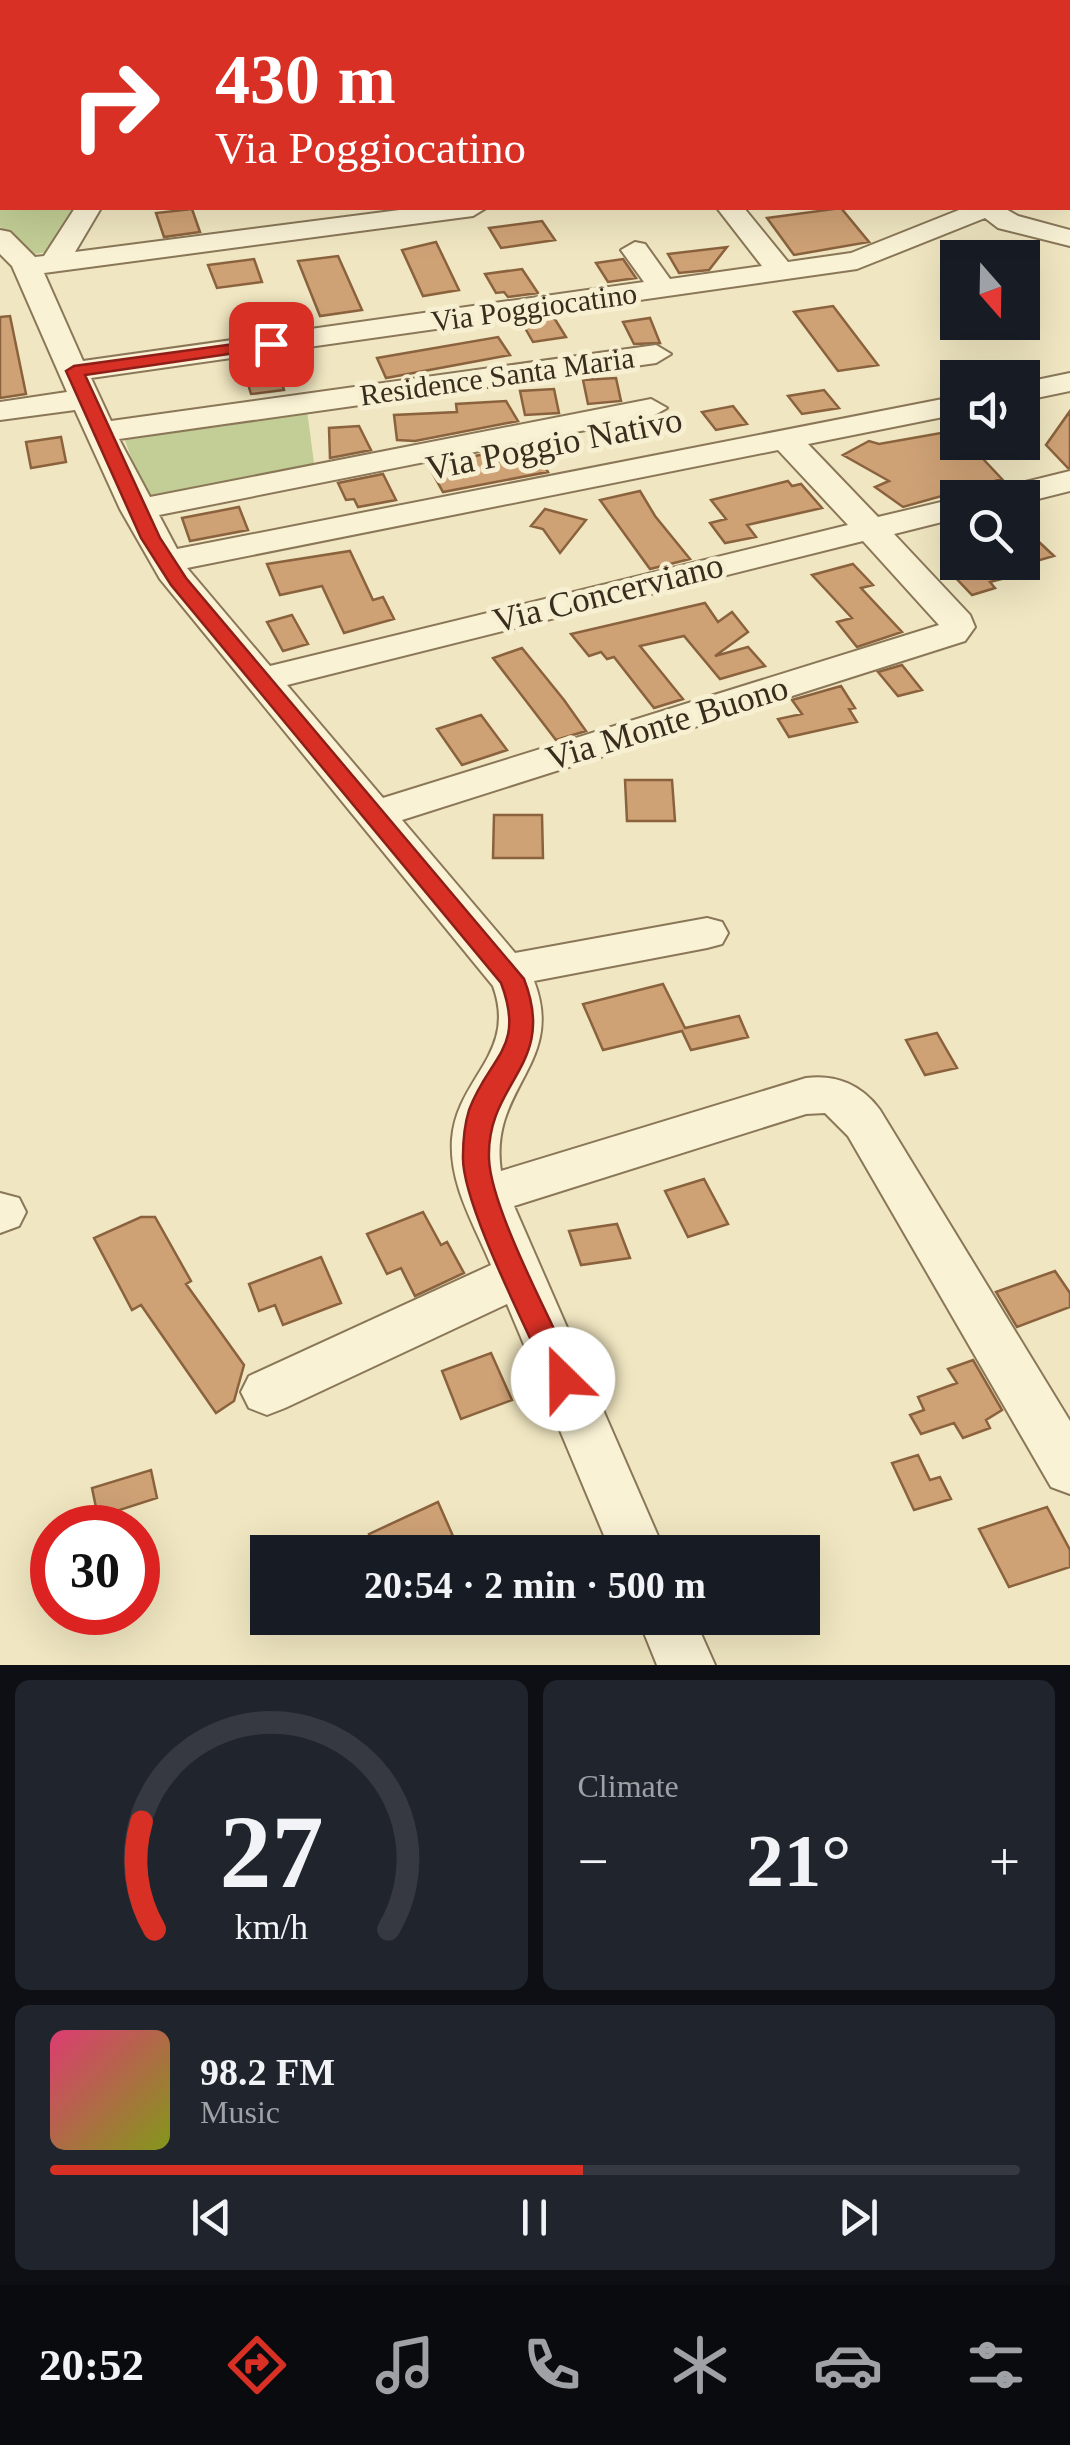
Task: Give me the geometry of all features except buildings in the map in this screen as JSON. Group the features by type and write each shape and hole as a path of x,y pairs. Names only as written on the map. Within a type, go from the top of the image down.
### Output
{"street":[{"path":"22,264 86,210"},
{"path":"22,264 458,210"},
{"path":"732,210 781,272"},
{"name":"Via Poggiocatino","path":"87,401 663,288 866,259 981,210"},
{"path":"989,210 1008,222 1070,238"},
{"path":"635,250 663,288"},
{"path":"22,264 137,509 166,562 259,680 506,970 520,998 524,1026 520,1046 486,1102 476,1129 476,1160 484,1196 631,1535"},
{"name":"Residence Santa Maria","path":"87,401 656,354"},
{"path":"1040,388 1070,382"},
{"path":"0,411 87,401"},
{"path":"137,509 651,408"},
{"name":"Via Poggio Nativo","path":"166,562 940,409"},
{"path":"785,439 870,529"},
{"path":"1040,488 1070,481"},
{"name":"Via Concerviano","path":"259,680 940,512"},
{"name":"Via Monte Buono","path":"375,815 943,637 956,626 952,615 870,529"},
{"path":"506,970 707,932"},
{"path":"484,1196 806,1096 824,1094 841,1098 864,1123 1070,1469"},
{"path":"267,1392 519,1275"},
{"path":"673,1635 686,1665"}],"green space":[{"path":"0,210 80,210 55,251 35,254 0,227"},
{"path":"307,410 315,471 148,503 124,438 227,426"}],"route":[{"path":"271,344 74,371 150,538 178,581 495,954 512,979 523,1009 523,1032 514,1058 482,1112 476,1129 476,1160 489,1209 563,1379"}]}
